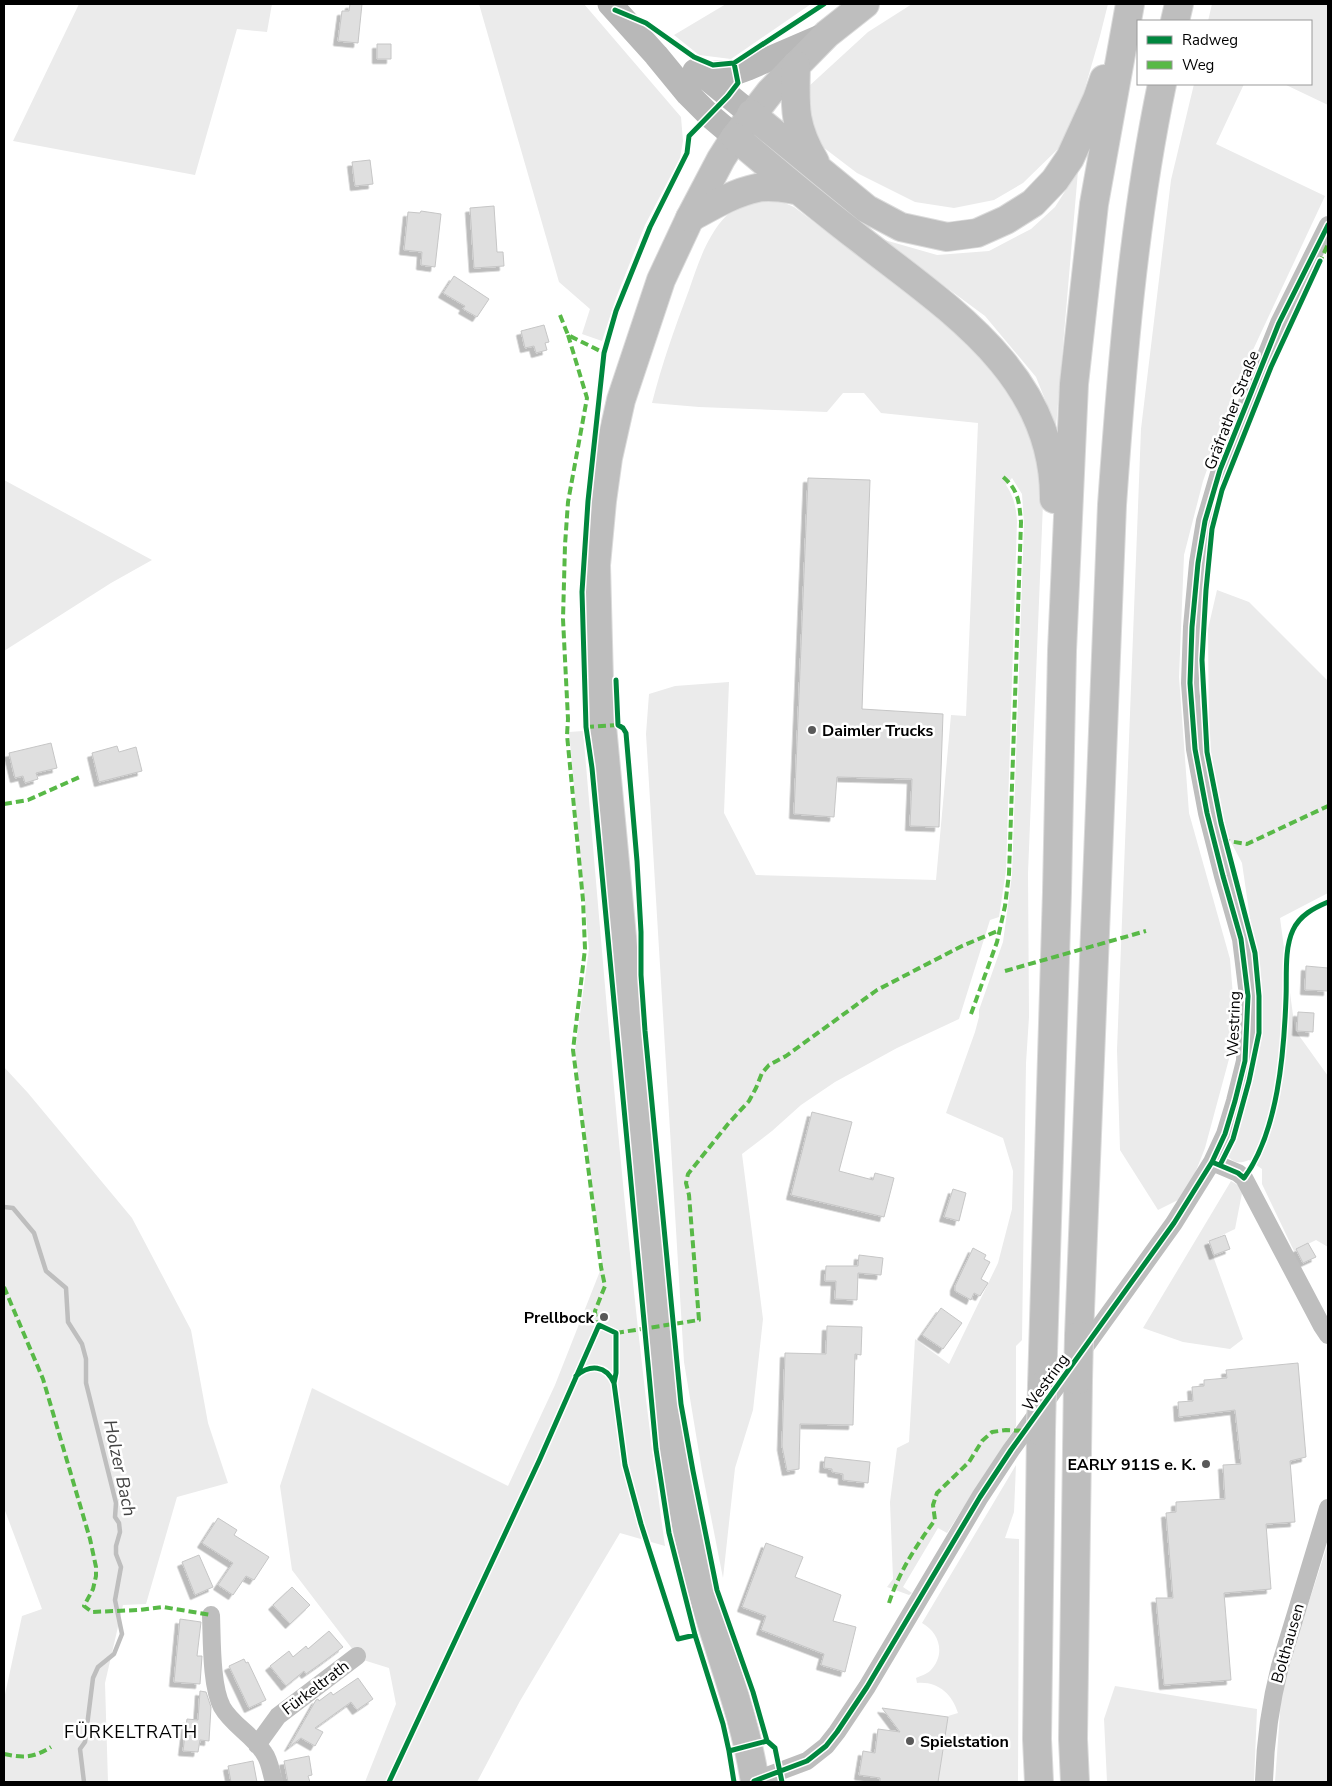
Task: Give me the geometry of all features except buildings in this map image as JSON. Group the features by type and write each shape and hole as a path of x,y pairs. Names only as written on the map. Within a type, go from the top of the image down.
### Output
{"main road":[{"path":"610,4 688,94 709,115 796,190 956,314 991,348 1018,380 1038,415 1049,450 1054,484 1053,542 1062,651"},
{"path":"754,1781 747,1736 704,1598 678,1488 668,1422 602,726 596,565 608,458 621,400 661,280 690,218 735,136 752,114 770,92 827,34 865,4"},
{"path":"1175,20 1179,4"},
{"path":"656,55 702,74 867,209 901,227 947,237 977,233 1006,220 1033,203 1055,180 1070,158 1097,100 1129,7"},
{"path":"1039,1782 1037,1739 1042,1386 1057,892 1062,651 1074,384 1094,204 1129,7"},
{"path":"702,74 729,72 748,68 827,34"},
{"path":"796,65 795,96 797,122 805,145 821,172"},
{"path":"1075,1782 1073,1739 1079,1336 1112,505 1121,376 1135,244 1154,121 1162,85"},
{"path":"690,218 727,197 758,187 796,190"}],"street":[{"name":"Gräfrather Straße","path":"1241,939 1207,813 1195,749 1190,683 1192,627 1198,564 1205,522 1220,470 1280,322 1328,225"},
{"name":"Westring","path":"754,1781 807,1761 826,1746 837,1732 867,1687 985,1489 1020,1437 1155,1251 1212,1162 1225,1134 1245,1061 1248,996 1241,939"},
{"path":"1212,1162 1238,1173 1244,1178 1328,1335"},
{"name":"Bolthausen","path":"1264,1782 1268,1729 1280,1666 1328,1508"},
{"path":"212,1615 216,1688 219,1700 223,1709 268,1759 274,1782"},
{"name":"Fürkeltrath","path":"257,1745 278,1716 357,1656"}],"shaded area":[{"path":"79,4 272,4 267,32 237,29 195,175 13,141"},
{"path":"479,4 584,4 681,117 683,141 680,158 645,225 616,298 602,341 582,334 590,309 559,282"},
{"path":"726,4 811,4 731,59 699,55 674,35"},
{"path":"912,4 1108,4 1076,119 1061,146 1023,183 994,200 954,208 915,202 857,173 815,141 805,108 808,87 868,32"},
{"path":"1212,4 1328,4 1328,105 1286,85 1312,85 1312,20 1208,20"},
{"path":"1194,85 1244,85 1216,144 1325,196 1238,382 1203,481 1184,555 1179,677 1189,813 1230,959 1236,1033 1205,1148 1186,1196 1158,1210 1120,1150 1117,1050 1141,429 1171,180"},
{"path":"1078,171 1056,427 1036,377 985,316 881,239 937,255 989,251 1031,229 1055,207"},
{"path":"765,200 780,201 794,207 956,329 1006,379 1041,454 1036,458 1041,478 1043,503 1028,873 1029,1017 1026,1063 1022,1340 1016,1346 1016,1426 947,1533 938,1528 903,1587 912,1593 909,1595 887,1587 893,1579 890,1502 897,1448 909,1442 915,1339 949,1364 998,1263 1012,1209 1013,1171 1003,1138 946,1113 975,1032 979,1010 1003,942 1012,875 1024,524 1022,494 1012,478 1006,485 1014,502 1017,521 1006,870 999,917 990,920 959,1019 897,1048 835,1082 801,1105 742,1154 763,1319 753,1410 735,1468 723,1578 702,1471 684,1362 646,734 649,694 675,686 729,682 724,813 756,875 936,880 951,715 966,716 978,423 881,413 864,393 843,393 827,412 699,407 652,403 674,332 700,260 714,232 731,212 745,204"},
{"path":"4,480 152,560 111,583 4,651"},
{"path":"1217,590 1249,602 1328,681 1328,893 1280,918 1295,1030 1328,1076 1328,1247 1316,1240 1294,1251 1262,1184 1262,1169 1249,1160 1237,1162 1227,1156 1238,1133 1253,1080 1261,994 1242,863 1223,827 1209,740 1208,629"},
{"path":"583,731 609,1037 629,1241 665,1546 620,1533 520,1701 477,1782 365,1782 396,1704 389,1668 360,1659 292,1570 280,1486 312,1388 508,1486 555,1385 602,1266 575,1051 589,949 569,732"},
{"path":"4,1067 132,1218 191,1330 208,1423 228,1483 177,1497 146,1604 123,1605 105,1683 108,1782 4,1782 4,1699 22,1616 42,1609 4,1508"},
{"path":"1231,1181 1243,1188 1235,1229 1208,1242 1243,1339 1230,1349 1183,1342 1143,1328"},
{"path":"1016,1465 1014,1512 1005,1538 1019,1539 1018,1782 938,1782 948,1716 958,1713 952,1700 943,1690 931,1684 917,1683 916,1678 929,1672 935,1665 939,1651 937,1638 922,1623"},
{"path":"1328,1543 1328,1782 1275,1782 1282,1685"},
{"path":"1115,1686 1257,1709 1254,1782 1107,1782 1104,1719"}],"waterway":[{"name":"Holzer Bach","path":"4,1207 13,1208 34,1233 46,1271 66,1288 68,1322 82,1344 86,1359 86,1383 116,1503 115,1517 119,1523 120,1532 116,1554 121,1567 115,1600 122,1634 114,1654 98,1667 93,1678 85,1742 80,1749 84,1782"}],"marked path":[{"path":"1319,264 1328,244"},
{"path":"560,315 568,335 604,353"},
{"path":"568,335 587,398 568,502 563,619 568,719 567,735 583,900 585,949 573,1050 605,1286 595,1311 596,1322 599,1325"},
{"path":"971,1014 997,942 1005,906 1009,874 1021,522 1019,502 1015,491 1002,476"},
{"path":"586,727 618,725"},
{"path":"4,804 28,800 82,776"},
{"path":"1222,840 1247,844 1328,806"},
{"path":"616,1333 699,1320 689,1195 686,1183 688,1174 749,1101 762,1073 769,1065 786,1056 877,990 962,946 1000,930"},
{"path":"1005,971 1146,931"},
{"path":"4,1287 43,1379 90,1539 96,1576 93,1589 84,1606 92,1612 163,1607 211,1615"},
{"path":"889,1603 909,1560 935,1520 933,1505 937,1493 969,1462 982,1441 992,1432 1006,1430 1025,1431"},
{"path":"4,1754 28,1756 51,1747"}],"cycle path":[{"path":"615,10 646,23 694,57 713,65 734,63 824,4"},
{"path":"734,63 738,83 689,136 687,153 650,227 616,311 604,353 588,501 582,592 586,727 592,768 656,1449 669,1533 695,1635 723,1724 734,1782"},
{"path":"755,1782 807,1761 826,1746 837,1732 867,1687 980,1497 1011,1450 1174,1223 1212,1162 1225,1134 1245,1061 1248,996 1241,939 1207,813 1195,749 1190,683 1192,627 1198,563 1205,521 1220,470 1279,323 1328,225"},
{"path":"1220,1165 1233,1139 1249,1081 1259,1033 1259,996 1255,953 1221,823 1207,752 1202,660 1212,529 1222,490 1271,367 1320,261"},
{"path":"616,680 618,725 626,733 637,861 645,1031 681,1404 717,1590 753,1692 767,1741"},
{"path":"1212,1162 1238,1173 1244,1178 1265,1138 1272,1115 1281,1067 1286,998 1286,963 1290,938 1303,916 1328,902"},
{"path":"389,1782 539,1461 599,1325 616,1333 616,1373 614,1383"},
{"path":"576,1376 581,1372 597,1368 607,1373 614,1383 625,1465 641,1524 678,1639 695,1635"},
{"path":"729,1751 767,1741 775,1748 782,1782"}],"place":[{"name":"Daimler Trucks","path":"812,730"},
{"name":"Prellbock","path":"604,1317"},
{"name":"EARLY 911S e. K.","path":"1206,1464"},
{"name":"Spielstation","path":"910,1741"}],"district":[{"name":"FÜRKELTRATH","path":"131,1732"}]}
